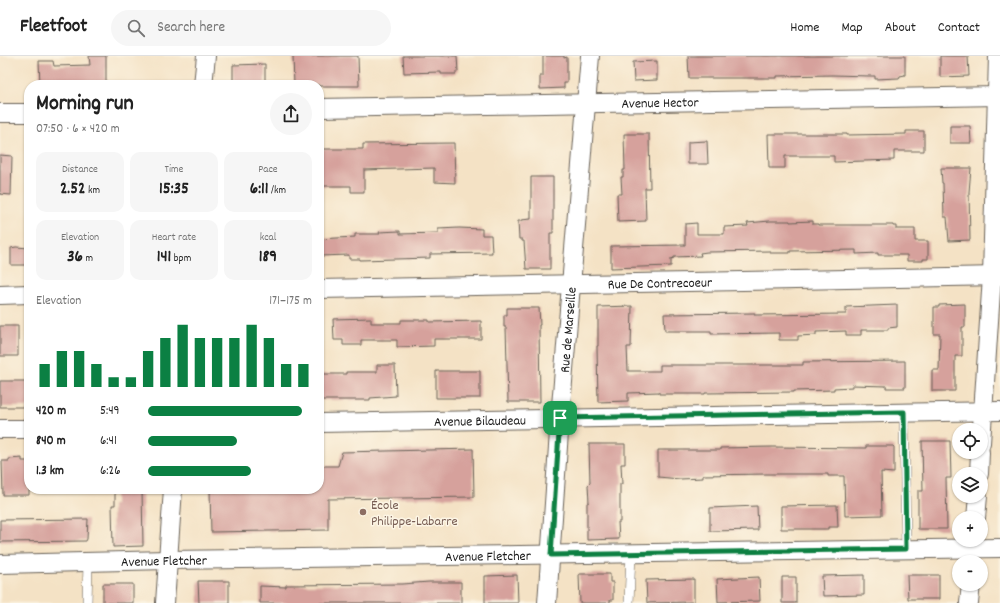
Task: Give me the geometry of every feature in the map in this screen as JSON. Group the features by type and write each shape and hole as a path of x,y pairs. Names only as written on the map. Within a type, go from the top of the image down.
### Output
{"street":[{"path":"204,80 206,56"},
{"name":"Rue de Marseille","path":"547,603 560,418 590,56"},
{"path":"988,423 992,411 996,276 998,56"},
{"name":"Avenue Hector","path":"324,108 998,96"},
{"path":"0,113 24,113"},
{"name":"Rue De Contrecoeur","path":"324,289 996,276"},
{"path":"0,295 24,294"},
{"name":"Avenue Bilaudeau","path":"324,423 992,411"},
{"path":"0,429 24,428"},
{"path":"165,603 173,494"},
{"name":"Avenue Fletcher","path":"0,564 168,560 906,549 974,550 1000,548"},
{"path":"969,603 970,591"}],"lane":[{"path":"904,412 906,549"},
{"path":"629,603 631,553"},
{"path":"87,603 88,562"}],"building":[{"path":"89,56 106,56 106,80 40,80 39,61 53,61 54,66 90,65"},
{"path":"293,56 358,56 359,86 324,86 324,80 294,80"},
{"path":"403,56 457,56 458,72 456,71 456,74 441,74 441,72 404,73"},
{"path":"543,56 567,57 567,83 564,83 564,88 540,89 540,76 543,76"},
{"path":"688,56 905,56 905,75 900,76 899,78 875,79 875,76 833,75 777,76 777,78 689,78"},
{"path":"940,56 968,56 969,76 940,77"},
{"path":"657,61 657,80 634,81 633,62"},
{"path":"265,64 265,80 233,80 233,65"},
{"path":"950,126 970,126 971,143 950,143"},
{"path":"906,131 924,131 924,151 894,151 894,160 834,162 834,156 785,156 785,168 769,168 768,134 906,134"},
{"path":"624,134 649,134 650,188 645,188 646,221 618,222 617,194 622,194 621,177 623,177 623,170 625,170"},
{"path":"707,141 708,164 688,164 688,142"},
{"path":"454,143 455,183 434,182 434,168 364,170 364,192 351,192 351,186 324,186 324,149 363,149 363,144"},
{"path":"0,155 12,156 11,195 0,194"},
{"path":"941,168 971,168 969,192 970,240 949,241 947,217 944,217"},
{"path":"531,177 553,177 553,233 550,233 550,269 526,269 524,241 519,239 518,221 531,219"},
{"path":"770,221 813,221 813,224 818,225 893,225 896,226 896,229 915,229 915,241 928,241 928,259 923,259 923,261 907,261 907,255 878,255 878,253 856,254 856,250 790,251 790,253 770,253 770,251 707,252 700,253 701,256 674,257 671,259 671,266 611,268 611,246 685,245 685,224 697,223 697,234 724,234 724,227 748,226 747,223"},
{"path":"438,229 482,229 482,235 491,235 492,253 430,254 430,258 360,260 349,259 349,255 324,256 324,239 355,237 355,234 380,234 379,232 400,231 400,234 438,233"},
{"path":"11,248 24,248 24,265 11,265"},
{"path":"965,304 965,327 962,327 962,356 955,356 955,391 932,391 932,370 939,370 940,334 934,334 934,307 939,307 939,305"},
{"path":"897,305 897,327 888,328 888,330 861,330 861,335 846,335 846,331 816,332 816,335 798,336 798,340 779,340 779,333 711,334 711,331 665,331 664,314 846,314 846,307"},
{"path":"632,306 631,347 627,347 628,371 660,371 660,365 803,365 803,362 905,361 905,388 852,385 852,387 834,388 834,390 794,392 705,394 659,394 659,392 628,393 628,401 598,402 598,307"},
{"path":"507,308 539,308 540,402 508,402 506,327 504,327 504,315 507,315"},
{"path":"371,318 371,323 401,323 401,320 429,320 429,322 481,321 481,339 434,339 434,346 397,347 397,340 361,340 361,345 343,345 343,340 334,340 333,319"},
{"path":"0,326 18,326 18,356 0,356"},
{"path":"377,365 395,365 396,396 370,398 370,400 324,400 324,374 377,372"},
{"path":"436,371 480,371 480,398 436,398"},
{"path":"0,381 24,381 24,407 0,407"},
{"path":"922,441 950,441 951,478 946,478 947,529 918,529 918,491 923,491"},
{"path":"589,444 625,444 625,464 621,464 622,484 620,484 620,522 618,522 619,539 587,540 587,503 589,502 588,485 590,483"},
{"path":"866,446 894,447 894,473 881,472 882,515 845,516 844,476 828,476 828,474 766,474 703,475 703,478 680,479 658,477 658,450 720,450 720,448 773,447 866,448"},
{"path":"473,449 474,497 328,499 328,530 211,532 210,494 324,494 324,466 338,466 342,452"},
{"path":"22,458 22,461 24,461 24,494 29,495 3,495 2,461 9,461 9,459"},
{"path":"115,494 142,494 143,546 113,547 112,505 115,505"},
{"path":"837,505 838,527 828,527 828,529 781,529 781,506"},
{"path":"757,506 758,530 710,531 710,508"},
{"path":"88,519 86,541 0,542 0,520"},
{"path":"579,574 610,574 610,582 613,582 613,600 610,600 610,603 580,603"},
{"path":"517,575 518,603 485,603 485,576"},
{"path":"864,575 864,595 823,596 822,576"},
{"path":"907,575 939,575 939,599 908,599"},
{"path":"759,577 760,601 718,602 717,579"},
{"path":"782,577 796,577 796,603 782,603"},
{"path":"694,579 694,602 647,603 646,580"},
{"path":"198,581 229,581 229,603 199,603"},
{"path":"461,582 461,603 260,603 260,586 286,587 286,585 402,584"},
{"path":"103,584 133,584 133,603 103,603"}],"place":[{"name":"École Philippe-Labarre","path":"363,512"}],"route":[{"path":"904,412 906,549 551,555 560,418 904,412"}]}
